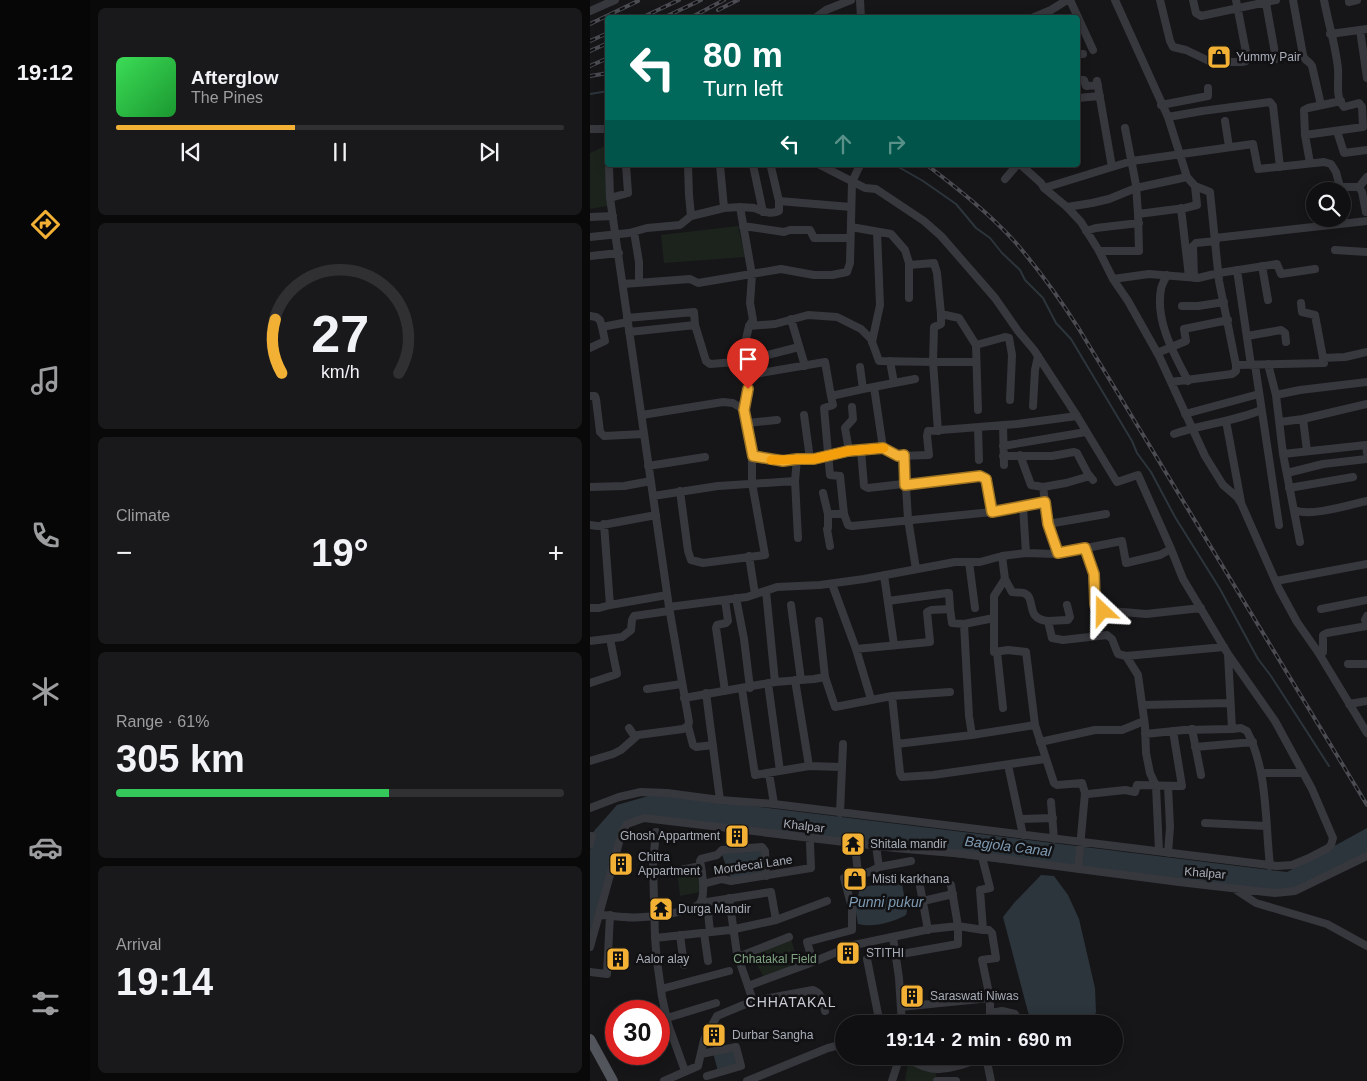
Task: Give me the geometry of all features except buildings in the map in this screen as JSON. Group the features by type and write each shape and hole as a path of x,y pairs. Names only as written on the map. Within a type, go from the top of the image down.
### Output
{"main road":[{"path":"590,1039 613,1081"}],"street":[{"path":"590,11 615,0"},
{"path":"819,15 826,10 851,0"},
{"path":"860,0 861,15"},
{"path":"1039,15 1068,0 1074,15"},
{"path":"1115,0 1168,117 1187,178 1194,186 1210,192 1218,273 1236,365 1234,373 1171,382"},
{"path":"1160,0 1171,44 1175,48 1186,50 1211,62 1246,61 1247,54 1237,4"},
{"path":"1192,0 1196,13 1202,16 1237,4 1266,3 1276,0"},
{"path":"1293,0 1303,55 1305,60 1310,62 1312,66 1321,105"},
{"path":"1305,135 1363,127 1365,121 1362,107 1359,103 1344,107 1339,98 1338,68 1324,0"},
{"path":"1349,0 1349,2 1357,0"},
{"path":"1266,3 1276,59"},
{"path":"1080,28 1093,50"},
{"path":"1330,34 1363,30 1367,78"},
{"path":"1080,80 1084,80 1086,86 1098,83 1112,167"},
{"path":"1161,105 1208,96 1208,88"},
{"path":"1080,98 1100,96"},
{"path":"1310,163 1305,135 1304,110 1341,101"},
{"path":"1168,117 1270,102 1273,106 1280,167"},
{"path":"1225,121 1229,147"},
{"path":"1099,251 1139,251 1136,188 1132,160 1124,128"},
{"path":"590,129 605,131"},
{"path":"1337,131 1344,153 1367,150"},
{"path":"1044,188 1132,160 1253,144 1258,169 1324,162 1331,164 1336,172 1340,187 1359,187"},
{"path":"609,167 610,198 642,415 643,434 688,726 693,745 696,747 713,745"},
{"path":"610,198 628,193 626,167"},
{"path":"688,167 691,216"},
{"path":"720,167 724,208"},
{"path":"753,167 763,212"},
{"path":"590,237 680,225 691,216 724,208 752,208 770,213 779,211 779,201 771,167"},
{"path":"590,808 619,797 641,792 667,793 720,800 774,804 1270,866 1292,866 1328,848 1333,841 1332,834 1303,773 1275,721 1226,650 1183,579 1138,475 1117,482 1038,356 995,298 941,236 924,221 876,189 865,188 824,167"},
{"path":"622,284 690,279 698,283 781,270 814,275 832,275 847,272 850,263 852,182 859,167"},
{"path":"1005,179 1015,167"},
{"path":"1023,167 1081,222 1099,251 1171,382 1205,456 1223,485 1241,503 1276,581 1297,622 1364,724 1367,733"},
{"path":"1359,187 1367,177"},
{"path":"1067,207 1109,199 1136,188 1187,178"},
{"path":"1138,214 1197,204 1194,186"},
{"path":"1359,187 1367,213"},
{"path":"779,201 851,207"},
{"path":"680,491 688,551 691,560 703,563 764,555 752,483 753,456 744,410 747,402 749,376 746,339 749,326 753,320 750,303 752,275 740,208"},
{"path":"1181,208 1192,278"},
{"path":"590,218 613,216"},
{"path":"1192,278 1193,246 1196,243 1367,221"},
{"path":"1086,231 1139,223"},
{"path":"743,226 784,232 790,230 810,230 814,238 850,238"},
{"path":"851,227 891,234 905,250 909,266 909,298"},
{"path":"634,232 639,262 639,282"},
{"path":"872,342 880,305 877,232"},
{"path":"1334,250 1367,252"},
{"path":"590,256 618,253"},
{"path":"909,266 934,263 937,273 942,323 934,327 933,362 938,430"},
{"path":"1113,279 1149,274 1198,278 1277,264 1281,274 1315,269"},
{"path":"1262,266 1268,300"},
{"path":"1236,270 1259,394 1279,525"},
{"path":"1167,275 1161,289 1160,311 1170,347 1188,381"},
{"path":"1182,306 1198,306 1224,302"},
{"path":"1236,365 1324,363 1315,315 1302,312 1301,303"},
{"path":"602,328 627,320 694,312 695,325 706,361 710,364 748,360 800,347"},
{"path":"941,314 959,318 976,345 978,410"},
{"path":"749,326 775,324 808,315 837,317 861,329 872,342 879,361 976,362"},
{"path":"590,316 600,320 605,341 590,348"},
{"path":"792,319 805,366"},
{"path":"1156,353 1186,341 1184,329 1228,320"},
{"path":"629,332 695,325"},
{"path":"1247,336 1281,330 1285,333 1286,342"},
{"path":"976,345 1005,337 1009,338 1012,355 1010,400"},
{"path":"1323,358 1367,352"},
{"path":"1033,406 1034,370 1038,356"},
{"path":"890,361 894,383"},
{"path":"749,376 825,362 833,405 824,408 830,475 840,476 844,514 846,522 852,526 992,512 1045,502"},
{"path":"1268,364 1276,395 1286,473 1300,542"},
{"path":"860,367 863,389"},
{"path":"831,396 915,379"},
{"path":"1276,395 1300,390 1367,382"},
{"path":"874,387 883,448"},
{"path":"1185,414 1259,394"},
{"path":"590,396 595,396 600,432 604,436 643,434"},
{"path":"642,415 723,402 733,403 744,410"},
{"path":"1280,422 1303,419 1367,404"},
{"path":"848,451 845,428 853,419 852,407"},
{"path":"1174,434 1261,410"},
{"path":"804,415 810,459"},
{"path":"753,456 783,461 810,459 848,451 883,448 898,456 929,455 928,431 978,428 1077,416"},
{"path":"1303,419 1307,451"},
{"path":"747,423 777,420"},
{"path":"1226,421 1241,503"},
{"path":"1003,425 1004,465"},
{"path":"978,428 979,460"},
{"path":"1003,446 1086,432"},
{"path":"1283,454 1366,445 1367,453"},
{"path":"861,450 864,486 868,488 980,476 986,479 992,512"},
{"path":"1003,456 1020,455 1052,456 1074,452 1077,453 1091,478 1043,487 1031,485 1020,455"},
{"path":"904,455 908,519 916,569"},
{"path":"648,466 706,457"},
{"path":"797,459 795,481 798,538"},
{"path":"1286,473 1323,464 1367,459"},
{"path":"1289,488 1353,477"},
{"path":"653,496 752,483 795,481"},
{"path":"590,487 624,486 650,482"},
{"path":"1043,487 1048,524 1058,553"},
{"path":"823,493 828,514 827,530 830,546"},
{"path":"1294,510 1300,512 1318,511 1367,501"},
{"path":"1022,507 1026,553"},
{"path":"828,514 844,514"},
{"path":"1048,524 1106,514"},
{"path":"590,525 656,515"},
{"path":"604,524 610,605"},
{"path":"590,641 622,637 630,633 634,616 736,598 777,587 832,584 955,562 980,562 1002,556 1026,553 1058,553 1122,541 1126,563 1160,554 1171,549"},
{"path":"1085,548 1094,574 1095,604 1099,610 1146,614 1200,608"},
{"path":"749,556 755,594"},
{"path":"1002,556 1005,579 1012,592 1024,593 1028,596 1036,618 1040,621 1068,620 1070,617 1067,605"},
{"path":"969,562 975,608"},
{"path":"1276,581 1367,564"},
{"path":"884,576 894,645"},
{"path":"1002,708 997,652 994,652 994,596 1005,579"},
{"path":"832,584 856,649 871,699"},
{"path":"766,591 780,771"},
{"path":"888,600 947,592 952,623 964,624 994,618"},
{"path":"590,608 667,595"},
{"path":"736,598 744,639 746,688 755,775 809,766 842,767"},
{"path":"725,600 728,621 716,626 725,691"},
{"path":"1321,609 1367,600"},
{"path":"791,605 809,766"},
{"path":"856,649 930,642 927,612 950,609"},
{"path":"1318,652 1323,652 1323,635 1367,625 1365,620 1367,616"},
{"path":"819,621 825,677 835,707 892,696 950,692"},
{"path":"1048,621 1051,634 1056,640 1107,635 1112,639 1118,654 1126,656 1226,650"},
{"path":"964,624 969,716 972,735"},
{"path":"590,683 617,674 610,639"},
{"path":"997,652 1008,650 1026,652 1035,725 1054,783 1057,785 1082,783 1085,793 1082,842 1078,869"},
{"path":"1226,650 1232,729"},
{"path":"1126,656 1138,675 1146,753 1150,773 1156,786 1159,851"},
{"path":"1348,664 1367,664"},
{"path":"684,698 772,683 825,677"},
{"path":"647,690 682,684"},
{"path":"706,693 720,800"},
{"path":"892,696 902,777 1045,759"},
{"path":"1350,704 1367,701"},
{"path":"1142,705 1230,703"},
{"path":"1040,742 1095,730 1122,730 1144,721"},
{"path":"897,744 1035,725"},
{"path":"590,760 621,750 638,735 683,729 688,726"},
{"path":"629,728 635,737"},
{"path":"1145,734 1192,729 1245,729 1253,742 1261,773 1270,866"},
{"path":"1192,729 1201,774"},
{"path":"1085,793 1124,790 1135,792 1137,785 1182,786 1173,731"},
{"path":"1195,747 1253,742"},
{"path":"840,813 843,744"},
{"path":"1008,765 1023,835"},
{"path":"769,773 774,804"},
{"path":"1261,773 1303,773"},
{"path":"1168,786 1170,827 1168,853"},
{"path":"1051,802 1054,839"},
{"name":"Khalpar","path":"590,948 622,832 627,824 644,818 1275,893 1295,891 1367,856"},
{"path":"1020,819 1053,818"},
{"path":"1204,823 1266,826"},
{"path":"656,832 653,863 655,938 663,1000"},
{"name":"Mordecai Lane","path":"703,884 722,879 731,882 811,868 810,843"},
{"path":"855,844 858,874"},
{"path":"599,915 625,917 655,916 674,913 698,905 702,901 701,859 717,855 722,850 760,846 765,851 766,876"},
{"path":"876,846 879,867"},
{"path":"982,857 990,888 980,890 984,930"},
{"path":"813,962 807,942 852,930 852,908 844,878 869,872 879,867 911,861"},
{"path":"676,872 701,866"},
{"path":"896,955 958,944 958,926 951,885"},
{"path":"920,886 928,930"},
{"path":"1232,887 1256,903 1327,924 1367,946"},
{"path":"708,961 707,902 771,892 776,920"},
{"path":"923,901 953,894"},
{"path":"729,898 738,957 753,1001"},
{"path":"655,938 734,930 776,920 827,901"},
{"path":"590,972 607,974 610,915"},
{"path":"748,986 813,962 854,944 958,926 988,930 992,933 996,958 982,960 990,998 990,1013 1002,1011 1015,1015"},
{"path":"680,935 684,965"},
{"path":"893,936 901,1015"},
{"path":"738,957 788,937"},
{"path":"867,959 878,1015"},
{"path":"661,989 729,971"},
{"path":"698,1066 704,1040 717,1016 753,1001 813,990 821,996 825,1011"},
{"path":"901,1007 990,998"},
{"path":"670,1017 716,1003"},
{"path":"670,1027 685,1071"},
{"path":"746,1081 835,1046"},
{"path":"664,1081 698,1066 704,1069 707,1078 741,1066 736,1047 701,1054"},
{"path":"892,1081 897,1065"},
{"path":"922,1065 938,1069 956,1065"},
{"path":"988,1065 991,1081"},
{"path":"938,1069 937,1081 956,1081"}],"green space":[{"path":"605,146 607,206 590,209 590,153"},
{"path":"738,226 745,257 664,263 661,235"},
{"path":"698,869 700,892 680,896 677,872"},
{"name":"Chhatakal Field","path":"791,939 799,965 764,978 751,953"},
{"path":"908,1065 919,1065 937,1070 935,1081 905,1081"}],"water":[{"name":"Bagjola Canal","path":"655,794 1287,872 1367,828 1367,852 1315,885 1284,895 978,860 645,815 627,822 590,945 590,850 594,831 617,805"},
{"path":"761,847 764,872 731,879 721,852"},
{"path":"1041,875 1054,876 1068,895 1079,919 1095,988 1095,1015 1030,1015 1003,917"},
{"name":"Punni pukur","path":"891,881 902,884 907,911 906,915 883,924 858,924 855,907 860,888"},
{"path":"735,1049 738,1065 718,1071 713,1053"}],"waterway":[{"path":"590,94 605,92"},
{"path":"898,167 956,204 976,228 990,238 1002,253 1020,270 1025,280 1043,298 1056,323 1071,339 1132,441 1137,453 1151,472 1175,517 1220,589 1258,659 1329,766"}],"railway":[{"path":"647,15 679,0"},
{"path":"669,15 701,0"},
{"path":"696,15 724,0"},
{"path":"718,10 738,0"},
{"path":"609,15 638,1"},
{"path":"590,24 605,17"},
{"path":"590,41 605,34"},
{"path":"590,51 605,44"},
{"path":"590,66 605,59"},
{"path":"590,76 605,74"},
{"path":"929,167 1006,232 1049,285 1079,329 1367,805"}],"slow traffic":[{"path":"771,460 814,459 848,451 884,448"}],"place":[{"name":"Yummy Pair","path":"1219,57"},
{"name":"Ghosh Appartment","path":"737,836"},
{"name":"Shitala mandir","path":"853,844"},
{"name":"Chitra Appartment","path":"621,864"},
{"name":"Misti karkhana","path":"855,879"},
{"name":"Durga Mandir","path":"661,909"},
{"name":"STITHI","path":"848,953"},
{"name":"Aalor alay","path":"618,959"},
{"name":"Saraswati Niwas","path":"912,996"},
{"name":"Durbar Sangha","path":"714,1035"}],"district":[{"name":"CHHATAKAL","path":"791,1002"}],"route":[{"path":"748,389 744,410 753,456 783,461 814,459 848,451 883,448 898,456 904,455 905,485 980,476 986,479 992,512 1045,502 1048,524 1058,553 1085,548 1094,574 1096,608 1103,611"}]}
